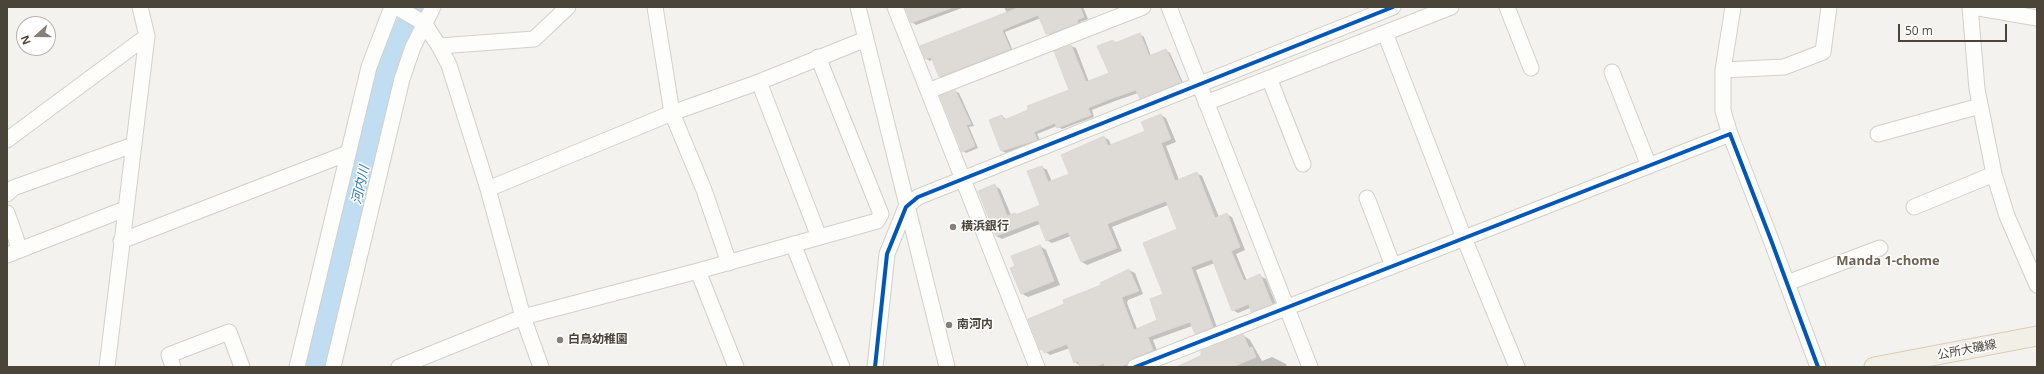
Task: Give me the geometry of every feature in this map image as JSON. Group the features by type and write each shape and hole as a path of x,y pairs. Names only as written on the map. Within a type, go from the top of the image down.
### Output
{"main road":[{"name":"公所大磯線","path":"1874,367 2037,336"}],"street":[{"path":"107,367 121,241 147,36 140,7"},
{"path":"297,367 369,67 396,7 421,22 439,46 449,65 488,189 524,317 541,367"},
{"path":"333,367 392,112 421,22 433,7"},
{"path":"439,46 534,39 568,7"},
{"path":"655,7 672,113 704,190 729,263"},
{"path":"858,7 906,207 947,367"},
{"path":"895,7 1037,367"},
{"path":"928,91 1143,7"},
{"path":"1169,7 1310,367"},
{"path":"874,367 887,254 906,207 918,197 1392,7"},
{"path":"1206,103 1451,7"},
{"path":"1507,7 1531,68"},
{"path":"1733,7 1723,70 1723,111 1730,134 1818,367"},
{"path":"1723,70 1784,67 1823,52 1829,7"},
{"path":"2037,18 1971,7 1980,106 1994,174 2008,216 2037,285"},
{"path":"1385,33 1464,238 1517,367"},
{"path":"7,140 147,36"},
{"path":"488,189 672,113 758,82 866,39"},
{"path":"399,367 524,317 729,263 877,221 881,214 818,57"},
{"path":"1612,72 1649,166"},
{"path":"1269,78 1303,164"},
{"path":"758,82 819,237"},
{"path":"1878,134 1980,106"},
{"path":"1135,367 1730,134"},
{"path":"7,194 12,188 133,145"},
{"path":"121,241 348,153"},
{"path":"1914,207 1994,174"},
{"path":"1367,198 1393,266"},
{"path":"7,213 14,252 125,208"},
{"path":"793,244 842,367"},
{"path":"1787,283 1880,248"},
{"path":"698,271 736,367"},
{"path":"173,367 169,355 229,332 242,367"}],"building":[{"path":"905,7 951,7 951,8 911,23"},
{"path":"1020,7 1080,7 1084,17 1077,20 1078,23 1046,34 1038,15 1002,30 1010,49 939,77 931,57 925,59 920,46"},
{"path":"1140,33 1149,56 1166,49 1181,82 1140,99 1136,90 1110,99 1088,108 1091,115 1057,128 1055,123 1034,132 1037,140 1001,151 989,120 1002,115 1004,120 1028,110 1027,106 1069,90 1054,51 1071,45 1086,82 1109,73 1097,46 1113,40 1115,43"},
{"path":"955,90 971,124 966,125 975,146 962,152 940,96"},
{"path":"1161,114 1171,139 1161,143 1175,181 1197,172 1215,218 1227,213 1240,247 1231,251 1244,281 1260,274 1272,304 1251,312 1249,304 1232,311 1212,259 1191,267 1213,327 1195,334 1190,322 1148,337 1153,350 1132,359 1127,364 1119,367 1105,367 1104,363 1095,367 1080,367 1078,361 1074,363 1067,344 1044,353 1042,349 1040,350 1028,319 1064,304 1063,300 1101,285 1100,283 1129,269 1139,291 1122,297 1122,299 1134,330 1157,320 1150,299 1163,294 1143,243 1177,229 1166,201 1107,224 1117,248 1081,262 1068,232 1046,241 1038,220 996,236 978,191 995,184 1007,216 1015,213 1016,215 1040,205 1027,171 1042,166 1048,182 1069,174 1061,155 1104,136 1108,146 1145,131 1141,122"},
{"path":"1040,245 1054,281 1021,294 1010,268 1015,266 1011,256"},
{"path":"1243,334 1249,348 1252,347 1256,357 1232,367 1176,367 1201,356 1201,351"}],"waterway":[{"name":"河内川","path":"317,367 387,74 417,7"}],"cycle path":[{"path":"875,367 887,254 906,207 918,197 1393,7"},
{"path":"1135,367 1730,134 1818,367"}],"place":[{"name":"横浜銀行","path":"953,227"},
{"name":"南河内","path":"949,325"},
{"name":"白鳥幼稚園","path":"560,340"}],"district":[{"name":"Manda 1-chome","path":"1888,261"}]}
